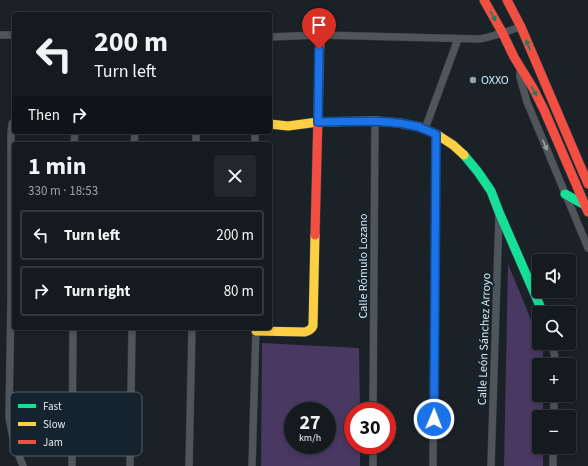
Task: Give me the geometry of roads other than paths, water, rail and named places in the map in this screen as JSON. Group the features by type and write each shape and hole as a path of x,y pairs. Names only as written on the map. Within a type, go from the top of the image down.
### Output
{"street":[{"path":"484,0 520,69 533,88 544,110 586,209"},
{"path":"507,0 521,27 588,184"},
{"path":"272,37 320,35 479,39 495,36 502,32 521,27"},
{"path":"0,35 12,35"},
{"path":"252,466 256,330 307,332 311,330 313,326 320,35"},
{"path":"424,129 458,39"},
{"path":"520,69 520,77 527,102 588,248"},
{"path":"272,124 288,126 318,122 375,121 399,123 420,127 436,134 453,145 474,166 491,191 540,306"},
{"name":"Calle Rómulo Lozano","path":"373,402 375,121"},
{"path":"10,422 12,124"},
{"path":"433,466 436,134"},
{"path":"565,194 586,209"},
{"name":"Calle León Sánchez Arroyo","path":"491,466 499,212"},
{"path":"73,330 73,392"},
{"path":"131,392 132,330"},
{"path":"189,466 192,330"},
{"path":"372,466 373,454"},
{"path":"553,454 553,466"},
{"path":"19,456 23,466"},
{"path":"72,456 72,466"},
{"path":"130,456 130,466"}],"place":[{"name":"OXXO","path":"473,80"}]}
